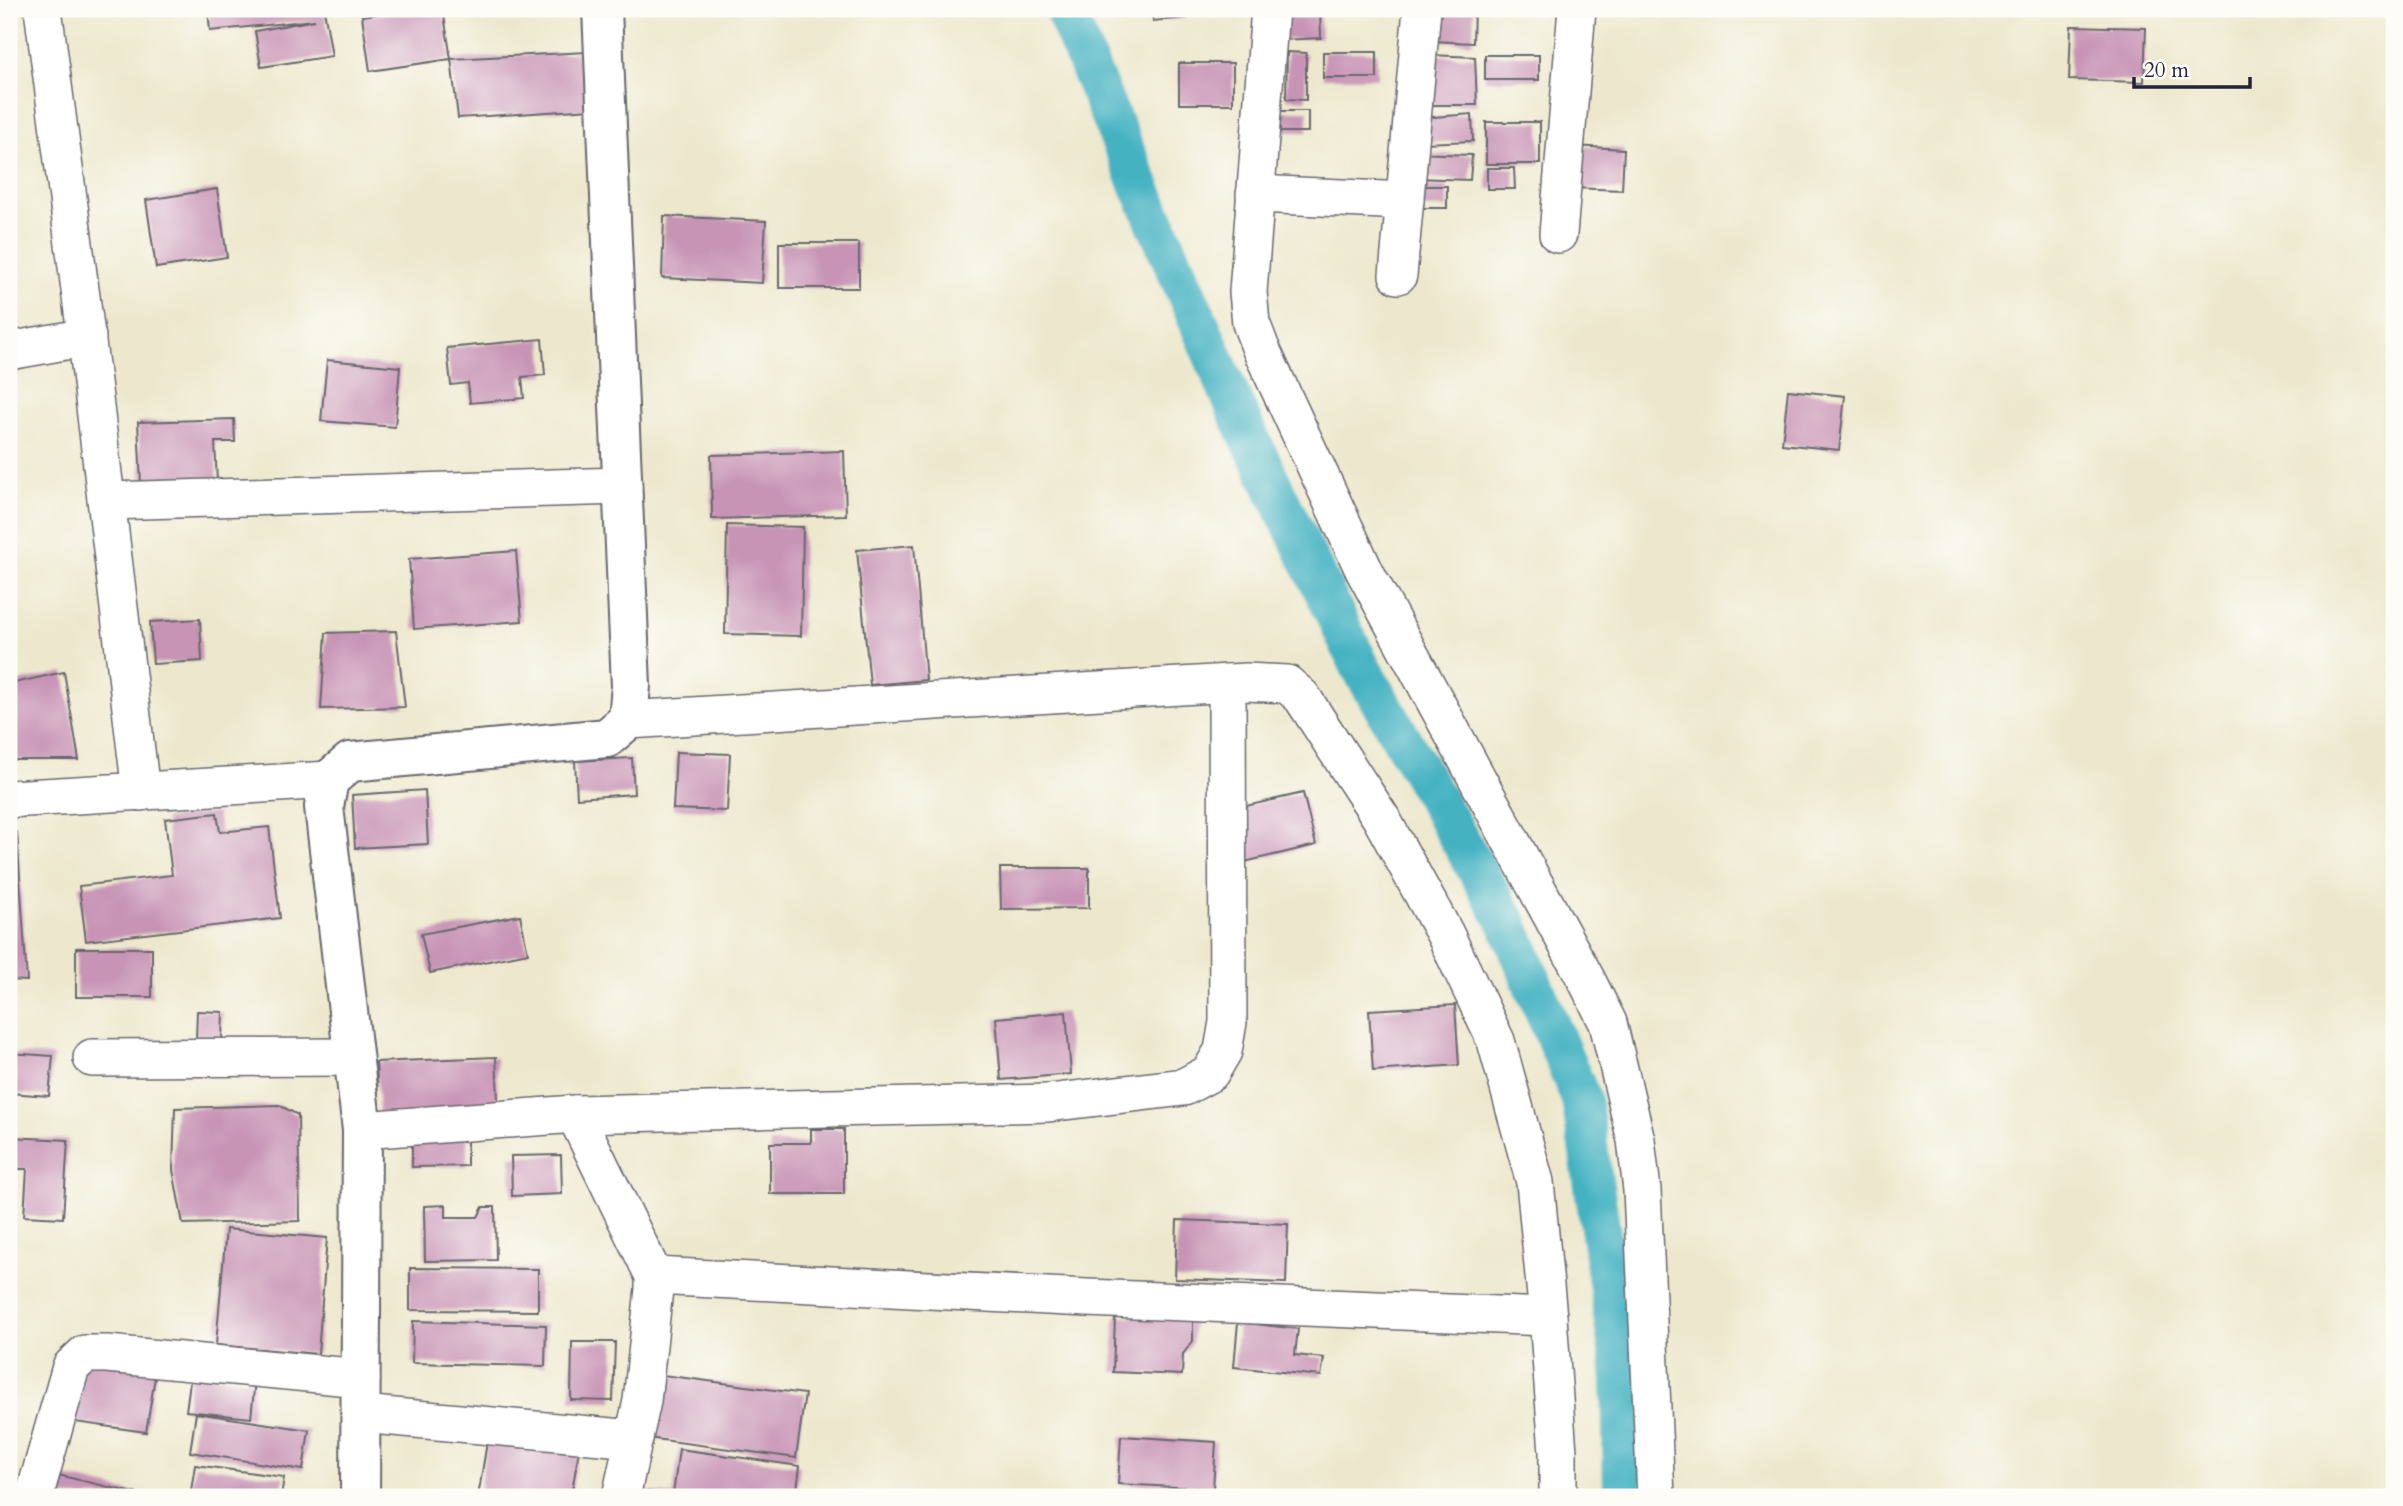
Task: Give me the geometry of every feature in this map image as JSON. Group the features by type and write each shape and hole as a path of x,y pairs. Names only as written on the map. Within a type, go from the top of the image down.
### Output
{"main road":[{"path":"360,1497 362,1130 324,807 329,780 350,762 607,738 628,720 631,686 602,9"}],"street":[{"path":"43,9 87,337 141,792"},
{"path":"1270,9 1248,292 1251,323 1364,570 1608,1023 1636,1140 1642,1190 1656,1497"},
{"path":"1398,275 1422,9"},
{"path":"1558,234 1577,9"},
{"path":"1255,194 1405,201"},
{"path":"9,351 87,337"},
{"path":"107,501 623,486"},
{"path":"628,720 1227,683 1287,684 1302,697 1381,818 1445,934 1496,1041 1535,1182 1558,1452 1558,1497"},
{"path":"362,1130 575,1114 1048,1103 1184,1087 1210,1073 1223,1051 1228,1022 1227,683"},
{"path":"9,799 329,780"},
{"path":"92,1058 354,1057"},
{"path":"575,1114 654,1276 642,1401 621,1497"},
{"path":"654,1276 1087,1298 1548,1317"},
{"path":"34,1497 71,1367 85,1354 107,1354 634,1439"}],"building":[{"path":"208,9 324,9 332,56 261,67 255,31 315,20 210,31"},
{"path":"416,9 443,9 451,59 370,71 362,16"},
{"path":"1152,9 1186,9 1186,18 1153,21"},
{"path":"1281,9 1320,9 1321,38 1283,40"},
{"path":"1433,9 1474,9 1473,43 1431,41"},
{"path":"2071,26 2146,28 2144,82 2069,80"},
{"path":"587,52 591,109 458,118 451,59"},
{"path":"1287,52 1306,53 1306,100 1286,99"},
{"path":"1323,52 1377,52 1377,78 1323,78"},
{"path":"1430,55 1475,57 1477,105 1428,105"},
{"path":"1485,55 1539,55 1539,80 1485,80"},
{"path":"1179,63 1233,63 1233,104 1179,104"},
{"path":"1280,111 1308,111 1308,132 1280,132"},
{"path":"1472,114 1473,141 1423,143 1421,118"},
{"path":"1486,122 1540,122 1540,164 1486,164"},
{"path":"1574,146 1624,149 1622,190 1572,188"},
{"path":"1415,153 1472,155 1470,180 1415,178"},
{"path":"1487,168 1514,168 1515,189 1487,189"},
{"path":"1420,186 1447,186 1447,208 1420,208"},
{"path":"217,189 227,257 156,268 146,200"},
{"path":"664,216 766,221 762,283 662,278"},
{"path":"779,243 859,243 859,288 779,288"},
{"path":"542,339 545,375 522,377 524,398 470,403 468,383 451,385 447,348"},
{"path":"327,360 400,367 395,427 321,421"},
{"path":"1788,390 1845,396 1839,450 1782,444"},
{"path":"234,419 235,442 215,442 217,482 141,485 138,422"},
{"path":"844,451 846,515 712,519 711,455"},
{"path":"727,525 803,527 801,636 725,634"},
{"path":"914,545 926,680 870,685 857,550"},
{"path":"516,551 522,621 414,629 409,559"},
{"path":"200,619 202,661 153,664 150,622"},
{"path":"396,631 405,707 321,709 326,633"},
{"path":"64,672 79,760 9,760 9,684"},
{"path":"676,752 730,754 727,811 673,809"},
{"path":"632,758 634,794 577,798 575,761"},
{"path":"425,790 428,844 355,848 352,795"},
{"path":"1303,793 1316,845 1232,865 1233,809"},
{"path":"217,813 220,832 269,827 280,918 86,941 79,886 172,875 165,819"},
{"path":"17,832 27,981 9,980 9,834"},
{"path":"1000,868 1089,868 1089,908 1001,909"},
{"path":"520,915 528,953 430,973 421,934"},
{"path":"76,948 152,948 152,997 76,997"},
{"path":"1455,1005 1459,1065 1373,1071 1369,1010"},
{"path":"197,1011 223,1012 222,1039 196,1039"},
{"path":"1066,1012 1071,1074 1001,1080 996,1018"},
{"path":"9,1053 53,1056 49,1096 9,1093"},
{"path":"496,1057 499,1121 379,1114 376,1062"},
{"path":"279,1105 298,1115 300,1221 183,1224 173,1170 175,1108"},
{"path":"467,1129 467,1166 412,1167 412,1130"},
{"path":"811,1129 844,1129 844,1194 770,1194 770,1143 811,1143"},
{"path":"9,1137 68,1140 63,1218 24,1216 27,1169 9,1169"},
{"path":"561,1155 562,1194 512,1196 511,1156"},
{"path":"446,1205 446,1217 478,1217 483,1207 495,1207 496,1260 425,1261 424,1206"},
{"path":"1177,1220 1288,1224 1286,1283 1175,1279"},
{"path":"226,1229 327,1238 318,1354 216,1345"},
{"path":"410,1268 538,1269 538,1311 410,1310"},
{"path":"1115,1316 1193,1318 1193,1341 1183,1354 1182,1375 1113,1372"},
{"path":"413,1321 546,1325 545,1366 412,1363"},
{"path":"1238,1322 1298,1329 1295,1355 1324,1358 1321,1376 1234,1367"},
{"path":"572,1342 615,1342 613,1401 571,1400"},
{"path":"85,1354 157,1365 146,1432 75,1422"},
{"path":"191,1374 255,1380 251,1418 186,1411"},
{"path":"655,1374 805,1394 796,1458 647,1438"},
{"path":"196,1413 309,1430 303,1470 190,1452"},
{"path":"488,1436 579,1450 571,1497 478,1497"},
{"path":"1121,1436 1216,1442 1213,1489 1118,1484"},
{"path":"679,1449 800,1466 796,1497 642,1497 643,1491 673,1495"},
{"path":"195,1465 284,1477 281,1497 190,1497"},
{"path":"58,1475 147,1496 53,1497"}],"waterway":[{"path":"1064,9 1239,416 1361,668 1508,924 1581,1099 1621,1369 1623,1497"}]}
